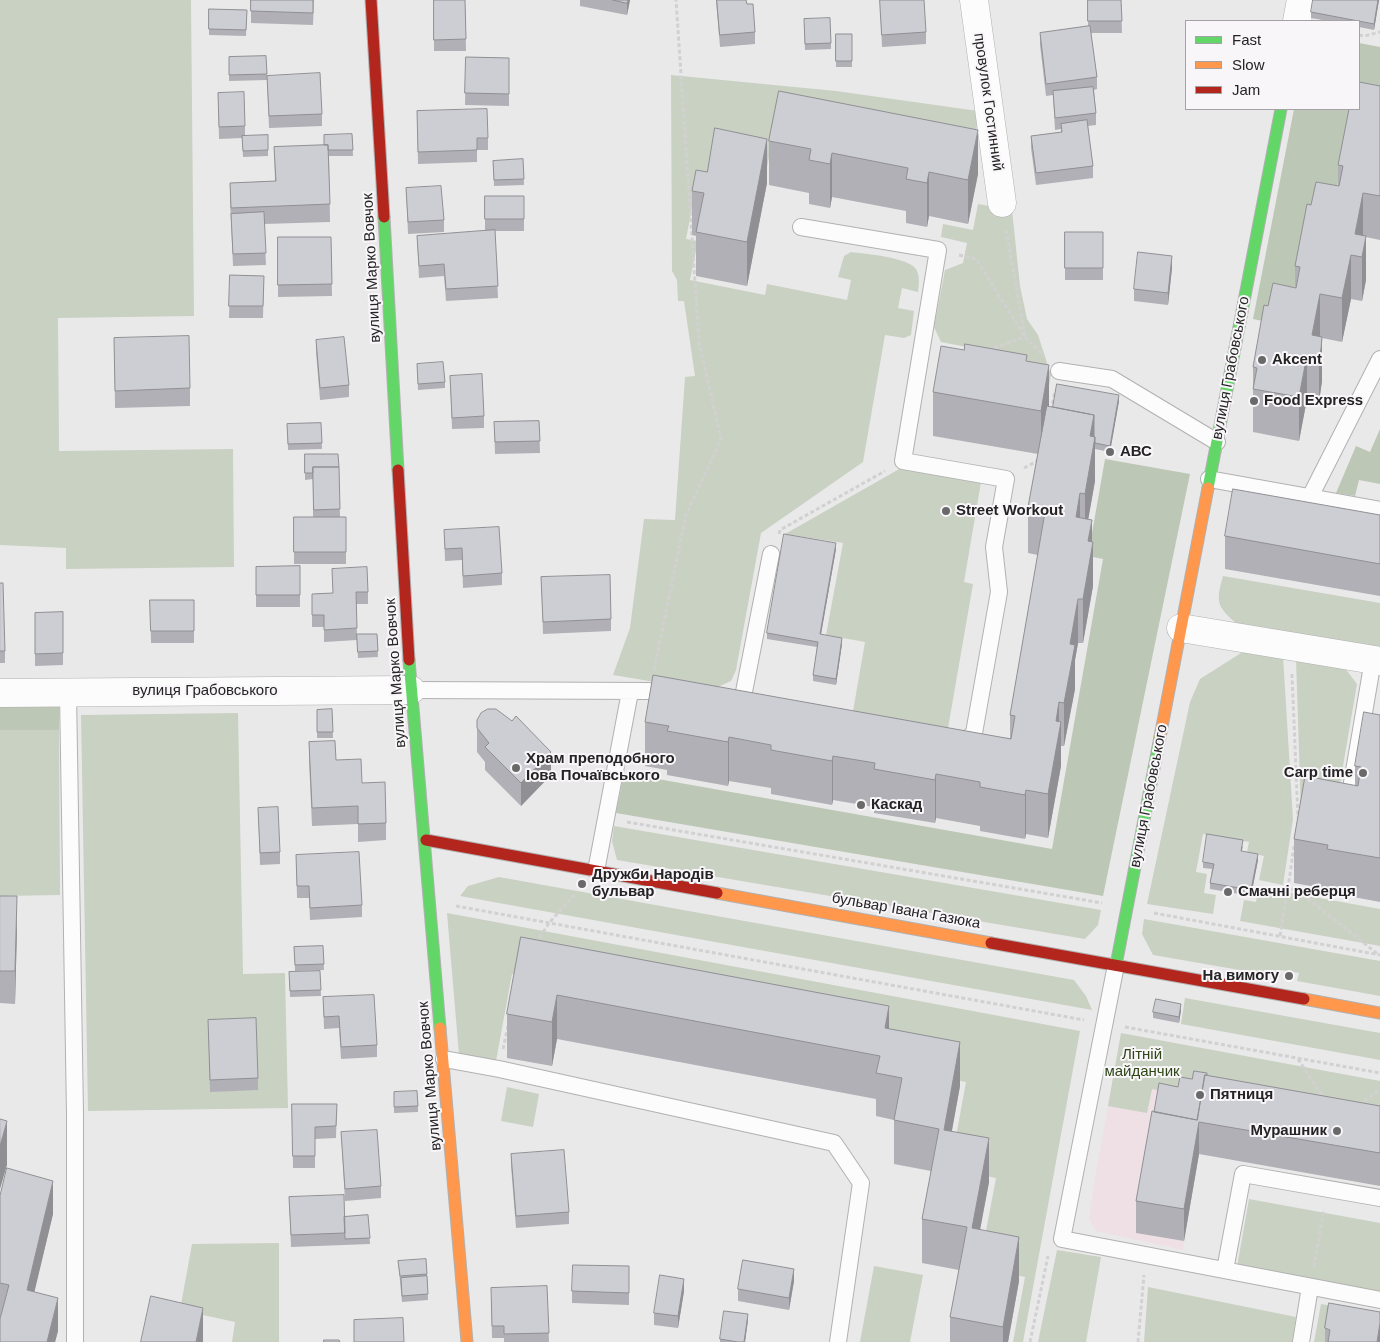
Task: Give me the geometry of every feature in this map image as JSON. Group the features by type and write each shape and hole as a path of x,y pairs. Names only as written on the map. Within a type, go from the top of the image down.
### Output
{"street":[{"name":"вулиця Марко Вовчок","path":"371,0 411,690 426,840 429,901 467,1342"},
{"name":"провулок Гостинний","path":"974,0 1002,203"},
{"path":"1298,20 1302,0"},
{"name":"вулиця Грабовського","path":"1116,965 1281,110"},
{"path":"1181,628 1376,661"},
{"name":"вулиця Грабовського","path":"0,693 411,690"},
{"name":"бульвар Івана Газюка","path":"426,840 1380,1013"}],"lane":[{"path":"801,227 938,250 903,461 1006,479 994,547 998,592 974,733 961,744 942,741"},
{"path":"1310,497 1380,359"},
{"path":"1059,371 1112,379 1216,442"},
{"path":"1209,479 1380,510"},
{"path":"741,707 771,554"},
{"path":"1346,818 1376,661"},
{"path":"411,690 650,691 686,698"},
{"path":"596,871 630,692"},
{"path":"68,693 75,1114 75,1342"},
{"path":"722,704 760,710"},
{"path":"1116,965 1062,1240 1380,1300"},
{"path":"444,1059 499,1069 834,1143 861,1183 838,1342"},
{"path":"1226,1270 1243,1174 1380,1198"},
{"path":"1301,1342 1310,1287"}],"path":[{"path":"650,691 686,515 721,439 699,342 676,0"},
{"path":"1360,35 1380,32"},
{"path":"1002,203 1025,337"},
{"path":"938,250 976,259 1025,337 1059,371 1050,419"},
{"path":"980,353 1025,337"},
{"path":"1006,479 1042,458"},
{"path":"771,554 780,530 903,461"},
{"path":"1290,646 1298,820"},
{"path":"606,818 1127,908 1380,955"},
{"path":"1280,936 1295,840"},
{"path":"534,946 549,923 596,871"},
{"path":"1288,888 1298,890 1380,955"},
{"path":"429,901 1380,1073"},
{"path":"499,1069 508,1024"},
{"path":"1297,1058 1329,1105"},
{"path":"1353,1110 1380,1089"},
{"path":"1310,1287 1327,1189"},
{"path":"1030,1342 1050,1249 1062,1240"},
{"path":"1138,1342 1146,1256"}],"shaded area":[{"path":"1121,1033 1205,1108 1137,1233 1184,1241 1183,1250 1096,1231 1089,1219"}],"green space":[{"path":"0,0 191,0 194,316 58,318 59,451 233,449 234,567 66,569 66,548 0,545"},
{"path":"1360,43 1380,47 1380,123 1351,118 1330,222 1308,218 1287,326 1253,319 1294,110 1360,110"},
{"path":"671,75 836,91 978,111 973,167 775,128 765,177 702,210 692,208 686,239 698,241 690,280 765,295 767,284 847,300 851,280 838,277 844,256 851,252 886,257 904,262 916,269 919,280 918,292 902,288 898,308 914,311 911,335 904,338 885,335 863,462 761,533 736,670 731,681 709,691 613,675 630,628 644,519 675,520 685,377 695,376 684,301 678,301 677,280 672,271"},
{"path":"978,204 1012,210 1020,286 1027,319 1038,335 1051,375 1047,397 972,348 941,342 934,327 945,270 963,263 967,243 941,237 943,224 973,230"},
{"path":"1380,429 1380,484 1359,480 1355,496 1336,493 1356,446 1370,452"},
{"path":"1105,459 1190,474 1103,896 616,813 624,773 1052,849 1103,559 1088,556"},
{"path":"901,468 981,482 964,582 973,584 947,734 852,717 865,642 826,635 843,543 785,534"},
{"path":"1223,576 1380,603 1380,647 1236,623 1219,603 1219,592"},
{"path":"1261,652 1283,656 1293,819 1283,885 1259,880 1264,856 1247,852 1249,842 1203,834 1196,872 1207,874 1204,893 1216,895 1213,914 1147,904 1190,702 1200,679 1241,653"},
{"path":"1296,659 1344,667 1357,684 1334,819 1301,814"},
{"path":"0,702 59,702 59,730 0,730"},
{"path":"238,713 243,974 285,973 288,1108 88,1111 81,715"},
{"path":"0,730 59,730 60,895 0,896"},
{"path":"614,826 1101,910 1098,925 1085,939 617,860 612,841"},
{"path":"499,877 1074,980 1086,996 1092,1010 460,896 468,886"},
{"path":"1259,887 1380,909 1380,946 1240,921 1244,900 1256,902"},
{"path":"447,913 1080,1031 1023,1342 1013,1342 1025,1277 979,1268 996,1178 950,1169 966,1082 891,1068 895,1045 512,974 496,1061 459,1055"},
{"path":"1144,919 1380,961 1380,996 1297,981 1299,973 1281,970 1280,977 1153,955 1142,934"},
{"path":"1185,998 1380,1033 1380,1060 1181,1024"},
{"name":"Літній майданчик","path":"1121,1033 1380,1081 1380,1131 1152,1089 1147,1113 1108,1106"},
{"path":"507,1087 539,1094 533,1127 501,1121"},
{"path":"1249,1199 1380,1223 1380,1293 1237,1267"},
{"path":"279,1243 279,1342 232,1342 235,1322 180,1310 192,1244"},
{"path":"1057,1250 1101,1257 1086,1342 1038,1342"},
{"path":"874,1266 923,1275 910,1342 860,1342"},
{"path":"1148,1287 1296,1317 1292,1342 1144,1342"},
{"path":"1321,1304 1380,1315 1380,1342 1314,1342"}],"building":[{"path":"251,0 313,0 313,13 251,11"},
{"path":"434,0 465,0 466,39 434,40"},
{"path":"613,0 628,0 627,3"},
{"path":"717,0 746,0 747,4 753,4 755,32 720,35"},
{"path":"880,0 924,0 926,32 882,35"},
{"path":"1088,0 1121,0 1122,21 1088,21"},
{"path":"1313,0 1378,0 1374,24 1311,12"},
{"path":"209,9 247,10 246,30 209,29"},
{"path":"830,18 831,43 805,44 804,19"},
{"path":"1090,26 1097,77 1046,84 1040,33"},
{"path":"836,34 852,34 852,61 836,61"},
{"path":"266,56 267,74 229,75 229,57"},
{"path":"466,57 509,58 509,94 465,93"},
{"path":"320,73 322,114 269,116 267,76"},
{"path":"1360,82 1380,86 1380,196 1363,193 1355,234 1366,236 1362,257 1351,255 1342,298 1320,294 1312,335 1322,337 1321,349 1319,358 1307,355 1299,397 1253,389 1257,368 1253,367 1264,305 1268,306 1273,283 1296,288 1300,267 1295,266 1307,204 1311,205 1316,182 1339,186 1343,166 1338,165 1349,110 1360,110"},
{"path":"1093,87 1096,113 1055,118 1053,91"},
{"path":"779,91 978,130 968,180 929,172 927,183 906,179 908,168 832,153 830,164 809,160 811,149 769,141"},
{"path":"244,92 245,126 219,127 218,93"},
{"path":"487,109 488,138 477,138 477,150 418,152 417,111"},
{"path":"1087,120 1093,166 1036,173 1031,136 1062,132 1061,124"},
{"path":"715,128 767,139 747,242 696,232 704,193 692,191 696,170 707,172"},
{"path":"352,134 353,150 328,150 328,145 324,145 324,135"},
{"path":"268,135 268,150 243,151 242,136"},
{"path":"328,145 330,204 231,208 230,183 276,181 274,147"},
{"path":"523,159 524,179 494,180 493,161"},
{"path":"441,186 444,220 408,222 406,188"},
{"path":"485,196 524,196 524,219 485,219"},
{"path":"264,212 266,253 233,254 231,214"},
{"path":"495,230 498,286 446,289 444,264 419,266 417,236"},
{"path":"1065,232 1103,232 1103,268 1065,268"},
{"path":"278,237 331,237 332,284 278,285"},
{"path":"1138,252 1172,256 1168,293 1134,289"},
{"path":"230,275 264,276 263,306 229,306"},
{"path":"189,336 190,388 115,391 114,338"},
{"path":"344,337 349,385 320,388 316,340"},
{"path":"965,344 1027,355 1026,361 1049,365 1041,411 933,392 941,346 964,350"},
{"path":"443,362 445,382 418,384 417,364"},
{"path":"482,374 484,416 452,418 450,376"},
{"path":"1057,384 1119,395 1110,446 1095,443 1094,415 1053,407"},
{"path":"1047,406 1094,415 1090,436 1095,437 1085,494 1080,493 1076,517 1092,520 1088,541 1093,542 1083,599 1078,599 1070,644 1075,645 1064,703 1059,702 1056,721 1061,722 1048,794 1026,790 1025,795 980,787 980,782 936,774 935,780 874,769 875,763 833,756 832,761 771,750 771,745 729,737 728,742 667,731 669,726 645,722 653,675 1011,739 1015,716 1010,715 1045,512 1028,509"},
{"path":"539,421 540,441 495,442 494,422"},
{"path":"321,423 322,443 288,444 287,424"},
{"path":"305,454 338,454 339,467 313,467 313,473 305,473"},
{"path":"313,467 339,467 340,509 314,510"},
{"path":"1233,489 1380,515 1380,564 1225,536"},
{"path":"294,517 346,517 346,552 294,552"},
{"path":"499,527 502,573 463,576 462,548 445,549 444,530"},
{"path":"784,534 836,543 820,634 842,638 836,679 813,675 818,642 767,633"},
{"path":"300,566 300,595 256,595 256,567"},
{"path":"367,567 368,592 356,592 357,628 324,630 324,615 312,615 312,594 333,593 332,569"},
{"path":"610,575 611,619 543,622 541,577"},
{"path":"0,583 3,583 5,651 0,651"},
{"path":"150,600 194,600 194,631 151,631"},
{"path":"63,612 63,653 35,654 35,613"},
{"path":"357,634 377,634 378,651 358,652"},
{"path":"332,709 333,732 317,732 317,710"},
{"path":"488,709 496,709 512,721 516,716 551,752 521,783 485,747 489,743 477,728 477,720 481,713"},
{"path":"1364,712 1380,715 1380,858 1327,849 1328,845 1294,839 1305,776 1358,786 1361,767 1355,766"},
{"path":"335,741 336,760 361,759 362,783 385,782 386,823 358,824 358,806 312,808 309,742"},
{"path":"278,807 280,852 260,853 258,808"},
{"path":"1207,834 1243,840 1241,851 1258,854 1251,890 1210,883 1214,864 1203,862"},
{"path":"359,852 362,905 310,908 309,886 297,886 296,855"},
{"path":"0,896 17,896 15,971 0,971"},
{"path":"521,937 889,1006 885,1028 960,1042 944,1130 989,1138 972,1228 1019,1237 1003,1327 950,1317 967,1227 922,1219 939,1129 894,1120 902,1078 876,1073 880,1056 557,995 552,1022 507,1014"},
{"path":"323,946 324,964 295,965 294,947"},
{"path":"320,971 321,990 290,991 289,972"},
{"path":"374,995 377,1045 341,1047 339,1016 324,1017 323,997"},
{"path":"1156,999 1181,1004 1179,1017 1153,1012"},
{"path":"256,1018 258,1078 210,1080 208,1020"},
{"path":"1194,1071 1207,1073 1205,1075 1197,1120 1154,1112 1159,1083 1178,1087 1180,1077 1192,1079"},
{"path":"1205,1075 1380,1106 1380,1153 1199,1122 1184,1209 1136,1201 1152,1111 1197,1120"},
{"path":"417,1091 418,1106 394,1107 394,1092"},
{"path":"292,1104 337,1104 336,1126 315,1127 315,1156 293,1156"},
{"path":"0,1119 7,1121 0,1146"},
{"path":"377,1130 381,1186 345,1189 341,1132"},
{"path":"564,1150 569,1212 516,1216 511,1154"},
{"path":"7,1168 53,1181 27,1290 58,1298 47,1342 0,1342 0,1319 9,1285 0,1283 0,1196"},
{"path":"344,1195 345,1233 291,1235 289,1197"},
{"path":"368,1215 370,1238 345,1239 344,1217"},
{"path":"426,1259 427,1274 400,1276 398,1261"},
{"path":"743,1260 794,1269 789,1298 738,1289"},
{"path":"573,1265 629,1266 629,1293 572,1291"},
{"path":"660,1275 684,1279 678,1316 654,1313"},
{"path":"427,1276 428,1294 402,1296 401,1278"},
{"path":"547,1286 549,1333 504,1334 504,1326 492,1326 491,1288"},
{"path":"151,1296 203,1308 196,1342 141,1342"},
{"path":"1329,1303 1380,1312 1377,1342 1328,1342 1330,1330 1325,1328"},
{"path":"724,1311 748,1314 744,1342 720,1339"},
{"path":"403,1318 404,1342 354,1342 354,1320"},
{"path":"324,1340 339,1340 340,1342 324,1342"}],"traffic: fast":[{"path":"1208,488 1281,110"},
{"path":"384,217 398,470"},
{"path":"409,660 440,1028"},
{"path":"1116,965 1160,737"}],"traffic: slow":[{"path":"1160,737 1208,488"},
{"path":"717,893 991,943"},
{"path":"1304,999 1380,1013"},
{"path":"440,1028 467,1342"}],"traffic: jam":[{"path":"371,0 384,217"},
{"path":"398,470 409,660"},
{"path":"426,840 717,893"},
{"path":"991,943 1304,999"}],"place":[{"name":"Akcent","path":"1262,360"},
{"name":"Food Express","path":"1254,401"},
{"name":"АВС","path":"1110,452"},
{"name":"Street Workout","path":"946,511"},
{"name":"Храм преподобного Іова Почаївського","path":"516,768"},
{"name":"Carp time","path":"1363,773"},
{"name":"Каскад","path":"861,805"},
{"name":"Дружби Народів бульвар","path":"582,884"},
{"name":"Смачні реберця","path":"1228,892"},
{"name":"На вимогу","path":"1289,976"},
{"name":"Пятниця","path":"1200,1095"},
{"name":"Мурашник","path":"1337,1131"}]}
